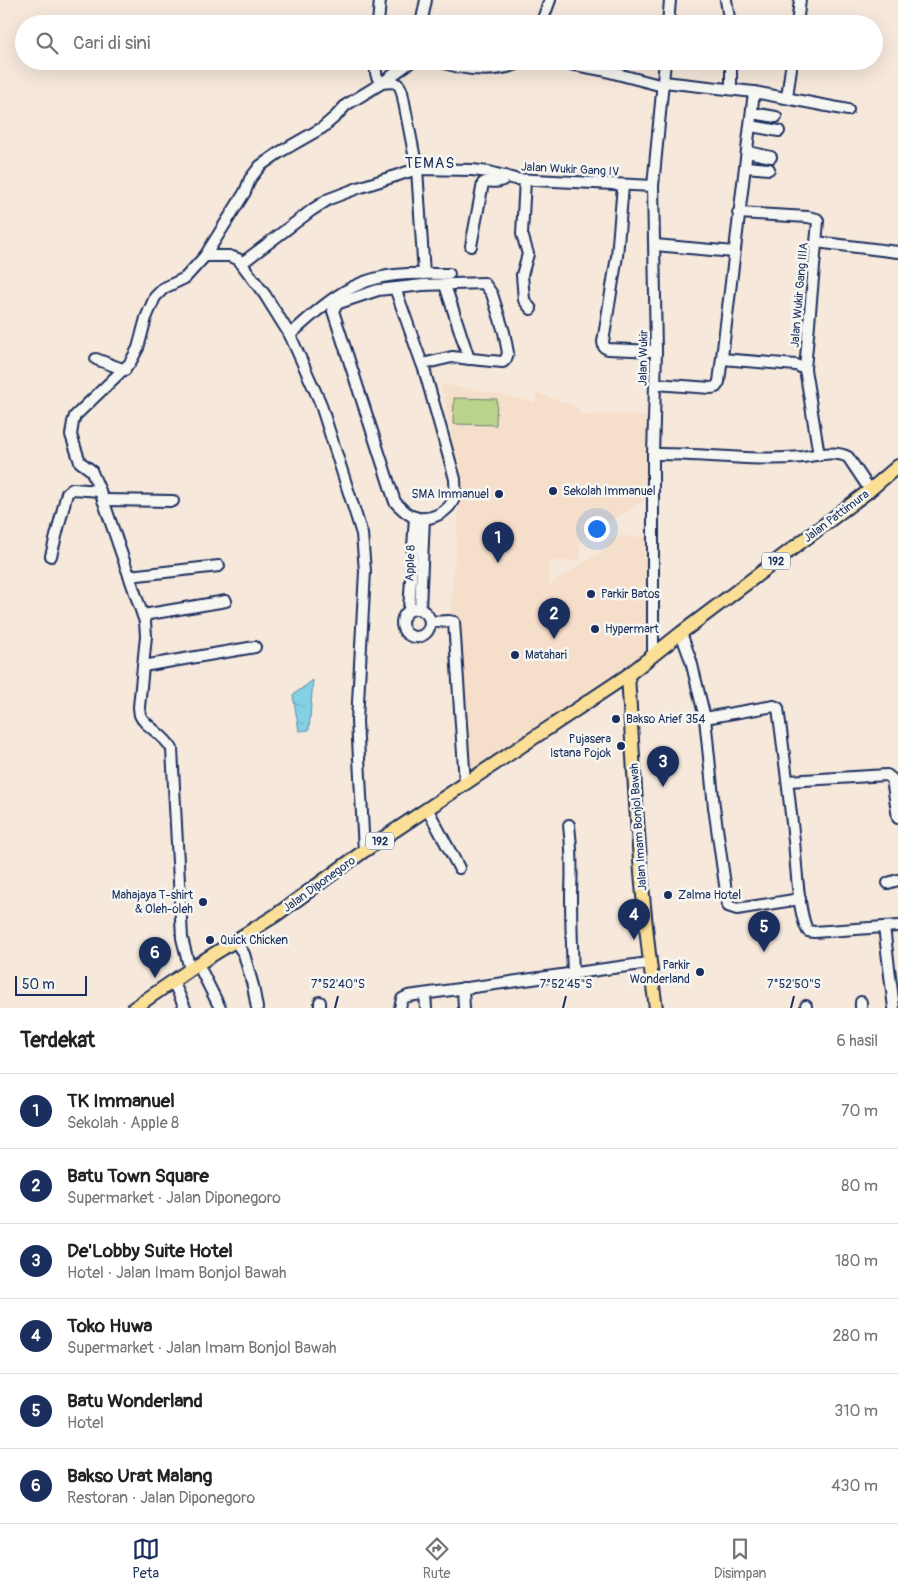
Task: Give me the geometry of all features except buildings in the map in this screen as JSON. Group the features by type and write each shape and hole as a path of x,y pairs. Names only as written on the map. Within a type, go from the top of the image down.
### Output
{"main road":[{"name":"Jalan Pattimura","path":"654,656 680,633 870,490 898,466"},
{"name":"192","path":"628,675 654,656"},
{"name":"Jalan Diponegoro","path":"134,1008 276,915 364,851 628,675"},
{"name":"Jalan Imam Bonjol Bawah","path":"628,675 638,847 649,963 656,1008"}],"street":[{"path":"379,15 380,0"},
{"path":"423,15 426,0"},
{"path":"544,15 550,0"},
{"path":"669,15 670,0"},
{"path":"726,0 728,15"},
{"path":"798,15 800,0"},
{"path":"375,70 377,79 382,83 396,82 400,85 418,169 424,274"},
{"path":"220,1008 194,967 182,938 172,748 167,740 143,720 139,707 146,636 143,615 101,495 91,470 80,462 71,428 75,416 124,370 138,348 146,318 155,297 164,288 185,278 205,256 245,192 250,179 260,166 322,128 346,106 400,70"},
{"path":"602,70 664,84 754,92 848,110"},
{"name":"Jalan Wukir","path":"654,656 653,454 656,351 653,186 665,70"},
{"path":"731,89 732,70"},
{"path":"787,97 791,70"},
{"path":"655,384 711,388 716,387 719,382 754,92"},
{"path":"752,113 776,117"},
{"path":"751,126 779,131"},
{"path":"748,152 771,156"},
{"path":"746,167 769,169"},
{"name":"Jalan Wukir Gang IV","path":"242,263 329,199 418,169 472,170 525,180 653,186"},
{"path":"471,246 483,183 486,181 498,183 505,176"},
{"path":"525,180 522,234 528,254 522,274 524,300 531,309"},
{"path":"623,185 617,256 603,342 604,347 608,348 656,351"},
{"name":"Jalan Wukir Gang IIIA","path":"722,360 796,365 805,369 818,221 817,219 738,213"},
{"path":"816,242 898,252"},
{"path":"655,245 734,252"},
{"path":"205,256 229,256 238,259 290,335 320,402 362,534 364,571 357,722 364,851"},
{"path":"290,335 328,300 358,284 395,275 449,274"},
{"path":"395,288 422,364 453,470 455,484 455,495 448,508 433,516 419,517 404,512 395,502 333,311 335,307 339,303 378,290 395,288 423,285 484,283 492,294 504,332 508,353 506,359 502,362 452,357 422,364"},
{"path":"445,285 469,359"},
{"path":"96,359 124,370"},
{"path":"805,369 819,455"},
{"path":"653,454 784,459 844,454 870,490"},
{"path":"51,556 67,493 73,488 101,495 172,501"},
{"path":"410,610 419,517"},
{"name":"Apple 8","path":"419,517 420,609"},
{"path":"129,576 219,566"},
{"path":"143,615 226,601"},
{"path":"420,609 429,616 430,624 423,636 407,634 402,624 405,614 410,610 420,609"},
{"path":"430,624 453,622 465,783"},
{"path":"680,633 706,718 714,807 728,906 737,909 800,899"},
{"path":"143,666 255,647"},
{"path":"706,718 776,706 788,781 800,899 804,925 808,931 898,926"},
{"path":"788,781 887,775 892,779 898,818"},
{"path":"428,810 459,868"},
{"path":"569,825 573,863 571,896 573,974"},
{"path":"884,928 894,1008"},
{"path":"235,941 244,954 257,1008"},
{"path":"400,1008 402,999 408,996 649,963"},
{"path":"173,981 185,1008"},
{"path":"463,988 464,1008"},
{"path":"425,994 426,1008"}],"shaded area":[{"path":"441,384 503,395 535,403 537,393 579,408 580,415 619,414 647,417 645,500 580,540 580,561 549,561 549,585 607,548 604,544 617,536 650,537 644,651 642,657 469,773 456,614 450,615 461,482"}],"green space":[{"path":"454,398 497,399 496,425 453,424"}],"water":[{"path":"313,680 309,730 299,731 293,695"}],"place":[{"name":"Sekolah Immanuel","path":"553,491"},
{"name":"SMA Immanuel","path":"499,494"},
{"name":"TK Immanuel","path":"498,563"},
{"name":"Parkir Batos","path":"591,594"},
{"name":"Hypermart","path":"595,629"},
{"name":"Batu Town Square","path":"554,639"},
{"name":"Matahari","path":"515,655"},
{"name":"Bakso Arief 354","path":"616,719"},
{"name":"Pujasera Istana Pojok","path":"621,746"},
{"name":"De'Lobby Suite Hotel","path":"663,787"},
{"name":"Zalma Hotel","path":"668,895"},
{"name":"Mahajaya T-shirt & Oleh-oleh","path":"203,902"},
{"name":"Quick Chicken","path":"210,940"},
{"name":"Toko Huwa","path":"634,940"},
{"name":"Batu Wonderland","path":"764,952"},
{"name":"Parkir Wonderland","path":"700,972"},
{"name":"Bakso Urat Malang","path":"155,978"}],"district":[{"name":"TEMAS","path":"430,163"}]}
